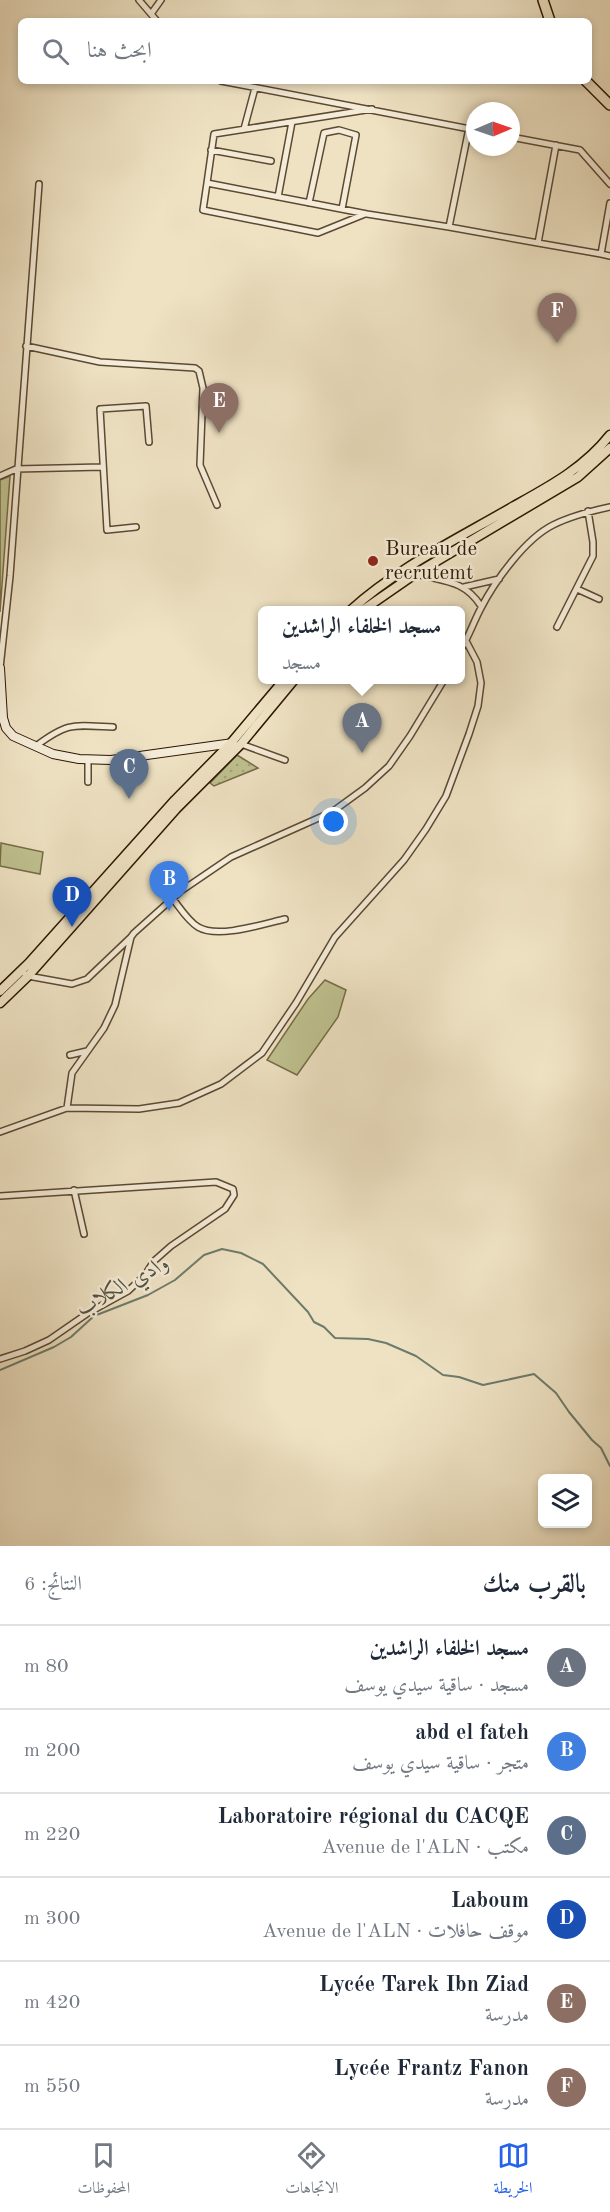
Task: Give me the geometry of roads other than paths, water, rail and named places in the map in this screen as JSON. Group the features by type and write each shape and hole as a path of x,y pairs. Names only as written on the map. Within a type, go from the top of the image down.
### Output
{"highway":[{"path":"543,0 549,18"},
{"path":"589,84 610,105"}],"main road":[{"path":"357,606 563,478 586,461 610,435"},
{"path":"368,606 413,571 573,481 598,462 610,448"},
{"path":"0,668 3,718 6,728 13,736 53,754 88,759 111,760 236,743 281,684"},
{"path":"0,1003 167,808 236,743 290,684"},
{"path":"0,992 25,974"}],"street":[{"path":"139,0 155,18"},
{"path":"152,14 161,0"},
{"path":"236,84 466,128"},
{"path":"244,129 255,88"},
{"path":"367,214 318,233 203,210 214,134 372,109"},
{"path":"278,196 292,122"},
{"path":"309,203 324,133 339,130 356,135 342,209"},
{"path":"520,139 580,150 610,184"},
{"path":"538,243 556,145"},
{"path":"211,150 271,161"},
{"path":"450,227 466,156"},
{"path":"207,183 367,214 610,256"},
{"path":"0,668 10,576 16,469 39,184"},
{"path":"601,254 610,203"},
{"path":"26,346 79,359 195,368 199,371 203,388 200,465 217,505"},
{"path":"136,527 107,530 100,409 146,406 149,442"},
{"path":"0,476 16,469 102,467"},
{"path":"0,1132 67,1108 139,1109 179,1103 221,1084 262,1053 297,1003 335,937 404,860 446,796 478,706 481,683 477,662 466,641 482,606 499,579 529,542 552,525 588,511 610,507"},
{"path":"557,627 593,556 588,511"},
{"path":"413,571 464,587 482,606"},
{"path":"464,587 499,579"},
{"path":"577,589 599,599"},
{"path":"25,974 66,984 87,979 173,899 231,858 332,812 365,788 389,766 442,684"},
{"path":"36,746 64,728 75,725 113,727"},
{"path":"236,743 285,760"},
{"path":"88,759 88,782"},
{"path":"173,899 198,927 211,931 241,930 285,919"},
{"path":"67,1108 72,1073 104,1028 115,1005 131,937"},
{"path":"70,1055 87,1051"},
{"path":"0,1196 199,1182 216,1182 233,1189 234,1195 225,1209 171,1246 154,1261 145,1275 128,1292 88,1313 49,1340 0,1359"},
{"path":"74,1190 84,1234"}],"waterway":[{"name":"وادي الكلاب","path":"0,1370 54,1347 71,1337 94,1316 148,1295 175,1280 204,1255 222,1249 241,1253 263,1264 308,1312 314,1322 324,1327 335,1338 368,1339 386,1343 416,1356 443,1375 459,1377 483,1385 534,1374 556,1393 569,1412 601,1448 610,1466"}],"place":[{"name":"Lycée Frantz Fanon","path":"557,343"},
{"name":"Lycée Tarek Ibn Ziad","path":"219,433"},
{"name":"Bureau de recrutemt","path":"373,561"},
{"name":"مسجد الخلفاء الراشدين","path":"362,753"},
{"name":"Laboratoire régional du CACQE","path":"129,799"},
{"name":"abd el fateh","path":"169,911"},
{"name":"Laboum","path":"72,927"}]}
